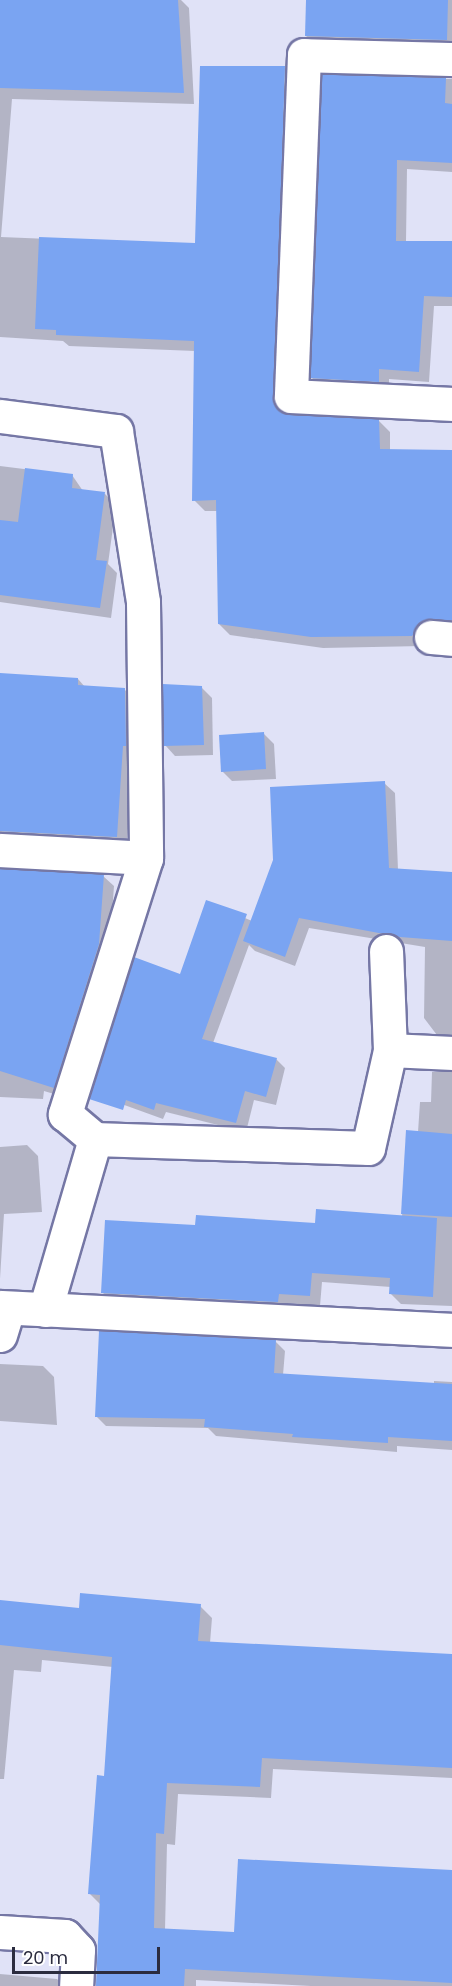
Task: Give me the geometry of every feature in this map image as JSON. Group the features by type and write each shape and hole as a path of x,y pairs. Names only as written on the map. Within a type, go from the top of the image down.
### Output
{"street":[{"path":"452,59 304,55 291,396 452,404"},
{"path":"0,416 116,430 143,602 146,858 65,1114 95,1139 368,1148 390,1050 386,951"},
{"path":"0,850 146,858"},
{"path":"390,1050 452,1053"},
{"path":"45,1310 95,1139"},
{"path":"3,1317 45,1310 452,1330"},
{"path":"0,1932 65,1936 78,1950 76,1986"}],"building":[{"path":"0,0 178,0 184,93 0,88"},
{"path":"306,0 448,0 447,40 305,36"},
{"path":"200,66 285,66 274,404 290,415 379,419 380,449 452,450 452,620 424,620 412,636 311,637 218,624 216,500 192,501 194,341 56,335 56,330 35,329 39,237 195,243"},
{"path":"322,74 446,78 445,103 452,104 452,163 397,160 396,241 452,241 452,297 424,296 419,372 379,369 379,382 310,378"},
{"path":"25,468 73,474 72,488 105,492 96,560 107,561 100,608 0,595 0,520 18,522"},
{"path":"0,673 78,678 78,685 125,688 126,746 123,746 117,837 0,831"},
{"path":"163,684 202,686 204,745 163,746"},
{"path":"264,732 266,769 221,772 219,735"},
{"path":"385,781 389,868 452,872 452,941 400,937 299,918 285,957 243,941 273,860 270,787"},
{"path":"0,869 104,874 99,944 54,1088 0,1071"},
{"path":"206,900 247,914 202,1039 277,1058 266,1097 245,1091 236,1123 156,1103 154,1110 126,1100 123,1110 89,1099 134,957 180,974"},
{"path":"406,1130 452,1134 452,1217 401,1214"},
{"path":"316,1209 437,1218 433,1297 389,1294 390,1278 312,1273 310,1296 279,1294 278,1302 101,1293 105,1220 195,1225 196,1215 315,1223"},
{"path":"99,1331 276,1340 274,1373 452,1384 452,1441 388,1437 388,1443 292,1437 293,1434 204,1427 205,1419 95,1417"},
{"path":"80,1593 201,1604 198,1641 452,1654 452,1768 262,1758 260,1787 167,1783 164,1834 156,1833 154,1928 234,1932 238,1859 452,1870 452,1983 185,1969 184,1986 96,1986 100,1895 88,1894 97,1775 104,1776 112,1657 0,1645 0,1600 79,1608"}]}
